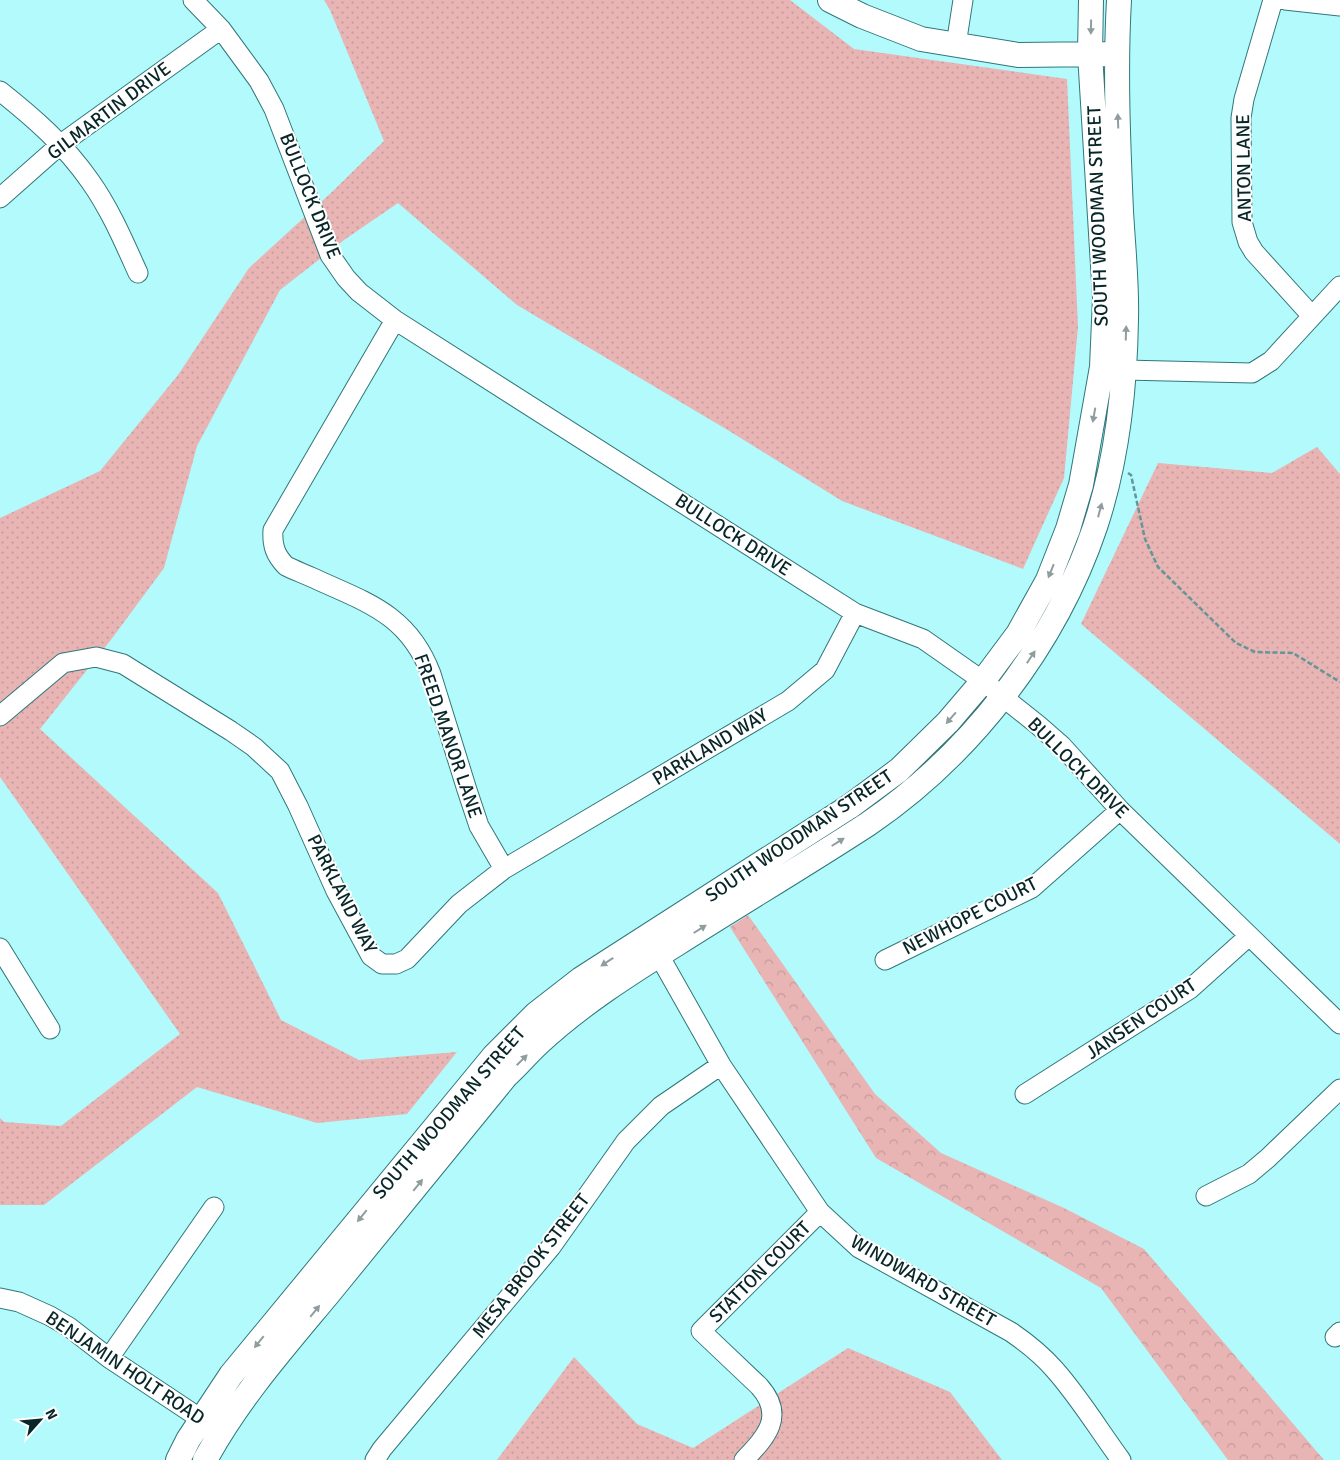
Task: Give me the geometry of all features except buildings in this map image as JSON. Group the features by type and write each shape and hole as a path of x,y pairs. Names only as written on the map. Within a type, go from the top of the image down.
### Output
{"main road":[{"path":"830,0 862,16 921,39 1018,55 1116,54"},
{"name":"SOUTH WOODMAN STREET","path":"653,945 869,823 904,797 959,747 1004,697 1041,642 1072,586 1096,526 1112,464 1122,398 1113,368 1105,298 1090,54 1091,0"},
{"name":"SOUTH WOODMAN STREET","path":"178,1460 188,1440 211,1426 252,1389 506,1076 540,1042 581,1008 624,977 653,945 899,770 948,722 983,681 1018,634 1048,580 1068,529 1126,316 1116,54 1119,0"},
{"name":"SOUTH WOODMAN STREET","path":"205,1460 211,1426"}],"street":[{"name":"BULLOCK DRIVE","path":"192,0 221,29 259,81 274,109 330,256 359,292 395,320 854,614 922,639 983,681 1062,746 1120,810 1340,1024"},
{"path":"956,45 963,0"},
{"name":"ANTON LANE","path":"1273,0 1244,99 1241,118 1242,222 1248,242 1254,252 1312,316"},
{"path":"1285,0 1340,6"},
{"name":"GILMARTIN DRIVE","path":"0,198 61,144 221,29"},
{"path":"0,91 28,113 61,144 90,180 101,196 138,273"},
{"path":"1113,368 1252,373 1271,361 1340,286"},
{"name":"FREED MANOR LANE","path":"395,320 273,530 273,546 280,560 286,566 376,607 396,621 413,639 431,674 479,826 504,869"},
{"name":"PARKLAND WAY","path":"0,716 63,663 96,658 123,664 231,731 254,747 280,771 298,806 336,891 366,948 371,956 382,964 396,964 407,959 459,904 504,869 788,701 825,670 854,614"},
{"name":"NEWHOPE COURT","path":"885,960 1032,888 1120,810"},
{"name":"JANSEN COURT","path":"1025,1094 1190,989 1249,936"},
{"name":"WINDWARD STREET","path":"653,945 722,1065 820,1212 859,1248 1011,1332 1026,1343 1063,1379 1121,1460"},
{"path":"0,948 50,1029"},
{"name":"MESA BROOK STREET","path":"375,1460 382,1449 552,1247 626,1141 661,1106 722,1065"},
{"path":"1206,1196 1250,1174 1340,1089"},
{"path":"109,1358 214,1207"},
{"name":"STATTON COURT","path":"744,1460 763,1440 769,1429 773,1413 770,1402 766,1393 701,1331 820,1212"},
{"name":"BENJAMIN HOLT ROAD","path":"0,1298 19,1302 69,1327 109,1358 211,1426"}],"path":[{"path":"1112,464 1131,475 1145,539 1158,567 1197,606 1236,643 1255,652 1293,653 1340,682"}],"green space":[{"path":"324,0 790,0 854,49 1067,79 1078,327 1064,478 1023,569 842,501 726,429 517,305 398,203 344,240 280,290 197,446 164,568 110,641 40,729 218,893 281,1020 359,1060 457,1052 407,1114 317,1123 197,1087 44,1205 0,1205 0,1118 4,1122 61,1126 180,1034 0,777 0,518 100,471 178,375 249,268 384,141 330,10"},
{"path":"1317,447 1340,474 1340,844 1081,624 1158,463 1272,473"},
{"path":"748,915 875,1094 941,1153 1064,1208 1144,1249 1324,1460 1228,1460 1101,1288 876,1158 730,927"},
{"path":"848,1348 950,1392 1002,1460 497,1460 574,1357 637,1424 693,1448"}]}
